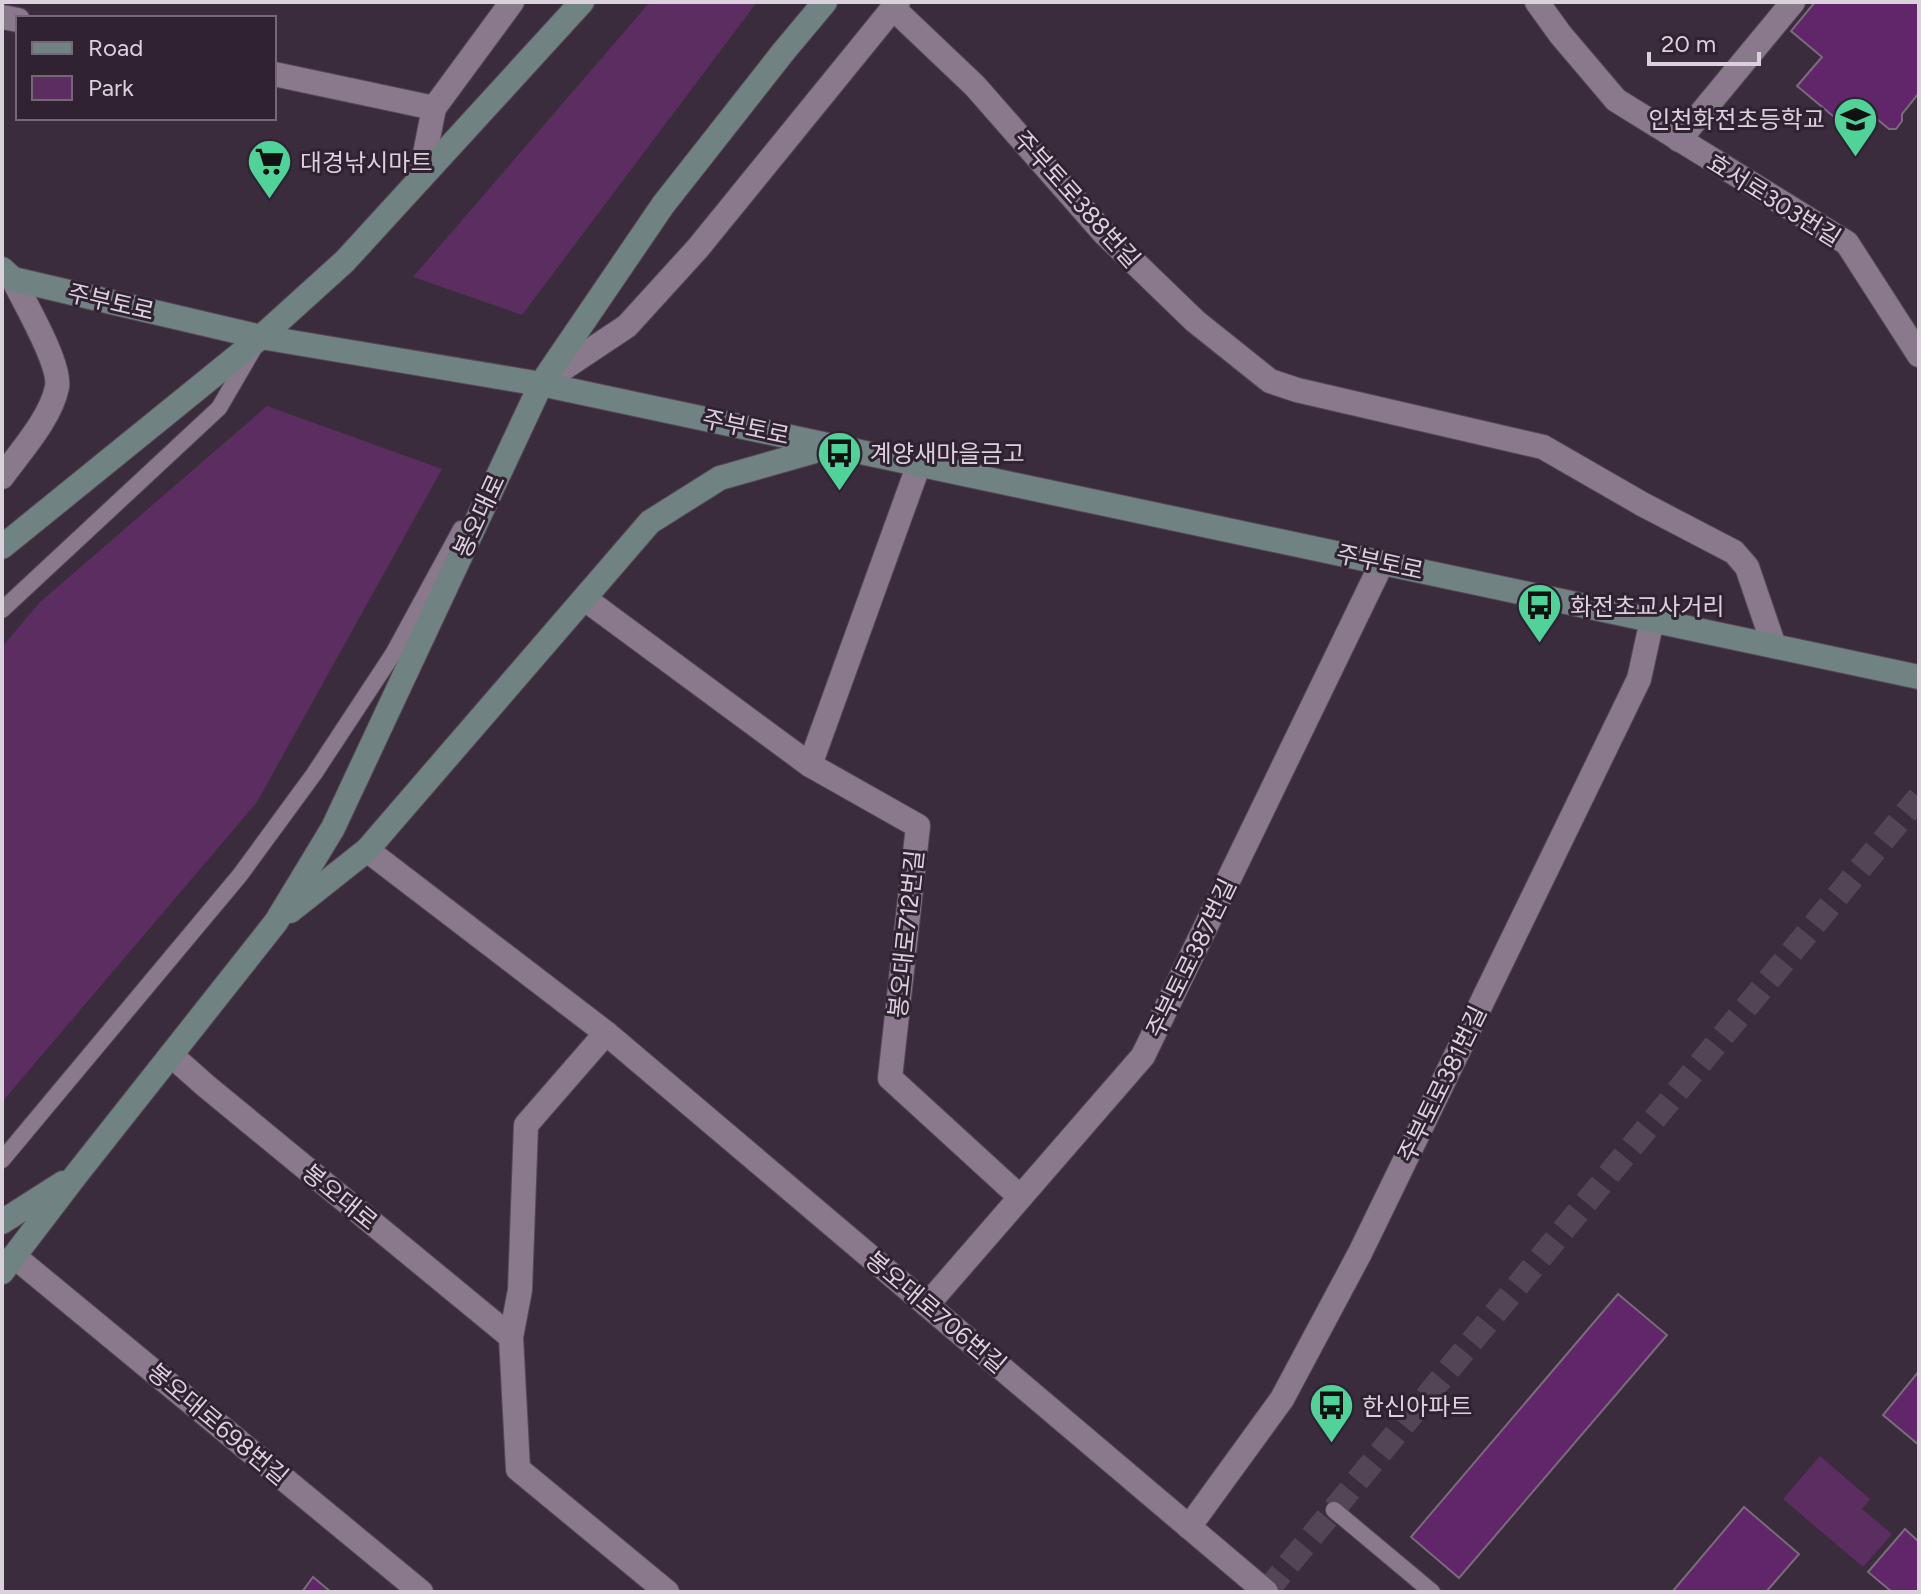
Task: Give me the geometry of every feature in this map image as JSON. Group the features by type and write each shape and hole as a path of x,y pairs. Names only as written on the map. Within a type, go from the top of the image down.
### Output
{"main road":[{"path":"2,547 261,337 345,261 582,2"},
{"name":"봉오대로","path":"9,1264 276,922 333,828 541,384 663,205 825,2"},
{"name":"주부토로","path":"6,275 261,337 541,384 1919,677"},
{"path":"276,922 367,850 650,522 720,478 834,446"},
{"path":"2,1222 76,1175"}],"street":[{"path":"420,179 434,108 512,2"},
{"name":"효서로303번길","path":"1537,2 1616,100 1847,243 1919,355"},
{"path":"1679,140 1793,2"},
{"path":"541,384 627,326 698,248 896,5"},
{"name":"주부토로388번길","path":"896,5 975,86 1104,233 1195,321 1270,381 1297,390 1543,447 1734,552 1747,567 1774,646"},
{"path":"276,74 434,108"},
{"path":"2,477 47,414 57,385 52,356 6,275"},
{"path":"810,765 919,464"},
{"name":"주부토로387번길","path":"927,1305 1143,1056 1382,563"},
{"name":"봉오대로712번길","path":"585,599 810,765 918,826 890,1078 1020,1197"},
{"name":"주부토로381번길","path":"1189,1527 1282,1399 1360,1253 1639,679 1652,620"},
{"name":"봉오대로706번길","path":"367,850 606,1033 1266,1592"},
{"path":"606,1033 526,1125 520,1290 511,1337 518,1469 667,1592"},
{"name":"봉오대로","path":"171,1055 511,1337"},
{"name":"봉오대로698번길","path":"9,1264 421,1592"}],"lane":[{"path":"2,610 219,408 261,337"},
{"path":"2,1160 240,875 314,774 393,654 541,384"},
{"path":"1334,1510 1432,1592"}],"green space":[{"path":"650,2 757,2 522,315 413,277"},
{"path":"267,406 442,469 257,802 2,1102 2,647 39,603"},
{"path":"1820,1456 1870,1499 1862,1509 1892,1534 1863,1567 1783,1499"}],"building":[{"path":"1815,2 1919,2 1919,93 1902,114 1902,121 1896,129 1889,129 1855,101 1839,121 1797,86 1822,57 1791,31"},
{"path":"1618,1294 1667,1335 1459,1578 1411,1537"},
{"path":"1919,1371 1919,1445 1883,1415"},
{"path":"1744,1507 1799,1554 1766,1592 1672,1592"},
{"path":"1905,1529 1919,1542 1919,1592 1892,1592 1868,1572"},
{"path":"313,1577 331,1592 302,1592"}],"tunnel":[{"path":"1266,1592 1919,797"}],"place":[{"name":"인천화전초등학교","path":"1856,158"},
{"name":"대경낚시마트","path":"269,201"},
{"name":"계양새마을금고","path":"839,492"},
{"name":"화전초교사거리","path":"1539,645"},
{"name":"한신아파트","path":"1331,1445"}]}
